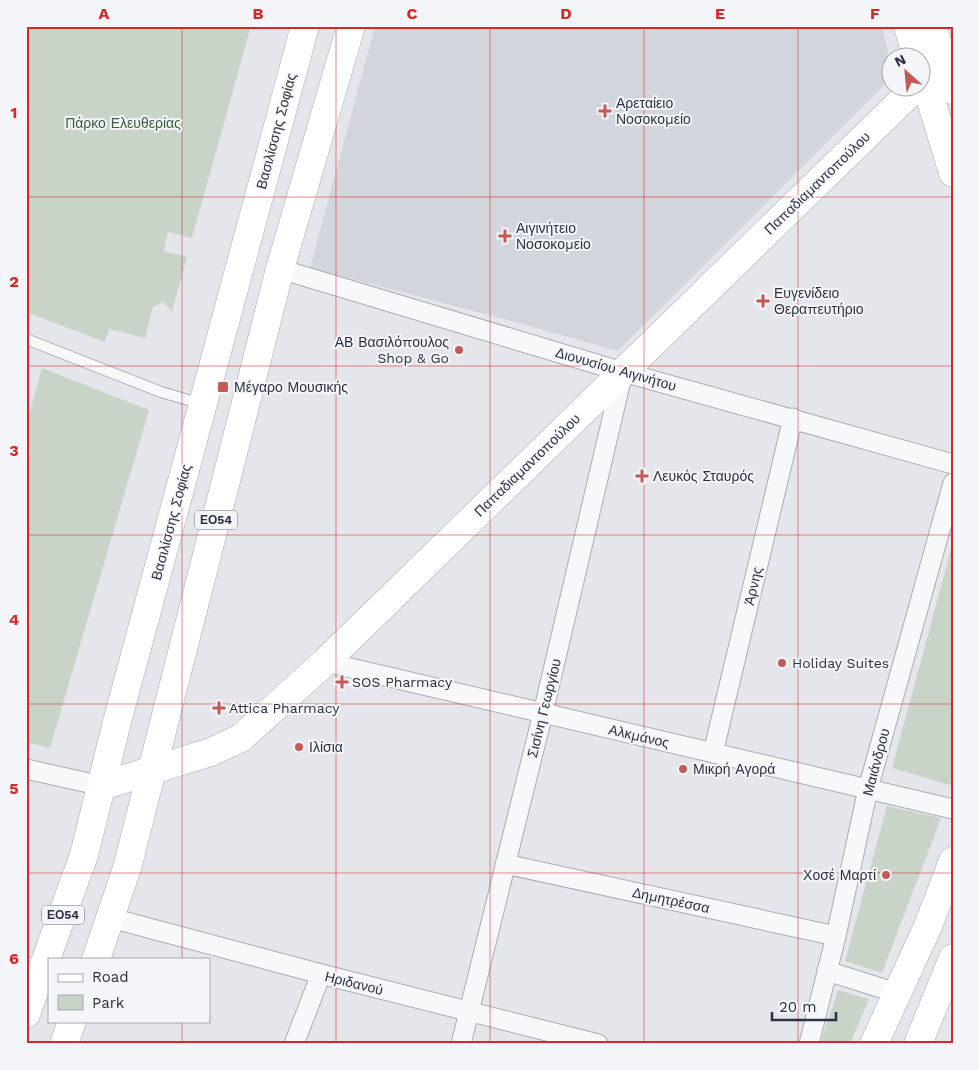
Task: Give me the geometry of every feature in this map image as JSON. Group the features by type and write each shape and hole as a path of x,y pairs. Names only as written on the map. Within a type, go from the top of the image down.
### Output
{"main road":[{"name":"Βασιλίσσης Σοφίας","path":"26,1014 84,855 118,718 305,26"},
{"name":"ΕΟ54","path":"96,958 127,868 280,269 351,26"},
{"path":"908,26 924,48"},
{"path":"932,59 953,90"},
{"path":"932,59 953,173"},
{"name":"Παπαδιαμαντοπούλου","path":"102,786 211,752 241,738 325,662 623,372 893,98"},
{"path":"874,1044 928,926 953,861"},
{"path":"918,1044 953,958"},
{"path":"64,1044 72,1022"}],"street":[{"name":"Διονυσίου Αιγινήτου","path":"280,269 623,372 953,464"},
{"name":"Σισίνη Γεωργίου","path":"461,1044 543,713 623,372"},
{"name":"Άρνης","path":"713,753 793,418"},
{"name":"Μαιάνδρου","path":"809,1044 836,936 868,790 953,483"},
{"name":"Αλκμάνος","path":"325,662 953,809"},
{"path":"26,769 102,786"},
{"name":"Δημητρέσσα","path":"505,864 836,936"},
{"name":"Ηριδανού","path":"111,918 321,974 598,1044"},
{"path":"827,971 897,993"},
{"path":"294,1044 321,974"}],"lane":[{"path":"26,338 161,392 203,404"}],"shaded area":[{"name":"Αρεταίειο Νοσοκομείο","path":"375,26 882,26 887,48 882,48 882,87 618,351 310,268"}],"green space":[{"name":"Πάρκο Ελευθερίας","path":"26,26 251,26 192,238 168,232 164,251 187,257 172,312 164,302 153,307 145,338 109,329 105,342 26,312"},
{"path":"42,368 149,410 50,748 26,742 26,426"},
{"path":"953,542 953,786 892,768"},
{"path":"887,806 941,818 882,973 845,961"},
{"path":"838,990 869,999 850,1044 820,1044"}],"place":[{"name":"Αρεταίειο Νοσοκομείο","path":"605,111"},
{"name":"Αιγινήτειο Νοσοκομείο","path":"505,236"},
{"name":"Ευγενίδειο Θεραπευτήριο","path":"763,301"},
{"name":"ΑΒ Βασιλόπουλος Shop & Go","path":"459,350"},
{"name":"Μέγαρο Μουσικής","path":"223,387"},
{"name":"Λευκός Σταυρός","path":"642,476"},
{"name":"Holiday Suites","path":"782,663"},
{"name":"SOS Pharmacy","path":"342,682"},
{"name":"Attica Pharmacy","path":"219,708"},
{"name":"Ιλίσια","path":"299,747"},
{"name":"Μικρή Αγορά","path":"683,769"},
{"name":"Χοσέ Μαρτί","path":"886,875"}]}
